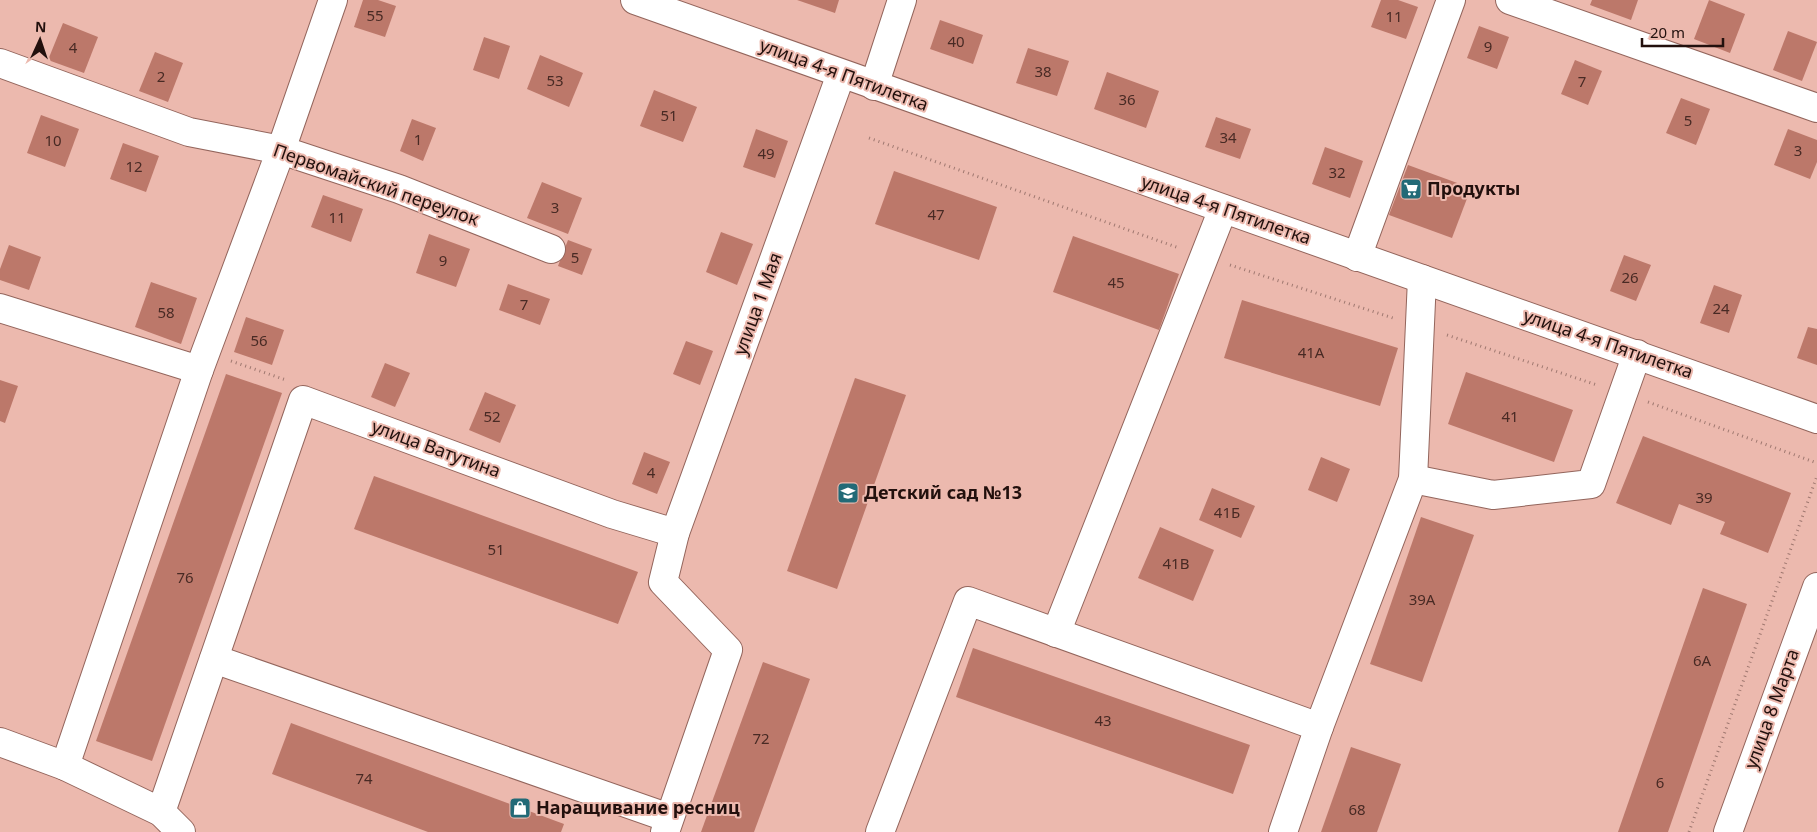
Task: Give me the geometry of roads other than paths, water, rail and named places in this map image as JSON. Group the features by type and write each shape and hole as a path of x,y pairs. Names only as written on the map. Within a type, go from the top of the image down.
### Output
{"street":[{"path":"64,766 203,361 281,150 333,0"},
{"name":"улица 4-я Пятилетка","path":"635,0 1817,419"},
{"path":"874,86 902,0"},
{"path":"1357,257 1451,0"},
{"path":"1510,0 1817,108"},
{"name":"Первомайский переулок","path":"0,63 189,132 281,150 399,189 551,249"},
{"name":"улица 1 Мая","path":"667,825 728,650 663,582 675,533 840,74"},
{"path":"1056,633 1223,209"},
{"path":"1283,832 1319,727 1413,479 1422,279"},
{"path":"0,308 203,361"},
{"path":"1413,479 1493,495 1591,484 1637,354"},
{"name":"улица Ватутина","path":"214,659 303,400 612,514 675,533"},
{"name":"улица 8 Марта","path":"1728,832 1817,587"},
{"path":"880,832 968,601 1319,727"},
{"path":"162,812 214,659 667,825"},
{"path":"0,742 64,766 162,812 181,832"}],"place":[{"name":"Продукты","path":"1411,189"},
{"name":"Детский сад №13","path":"848,493"},
{"name":"Наращивание ресниц","path":"520,808"}]}
